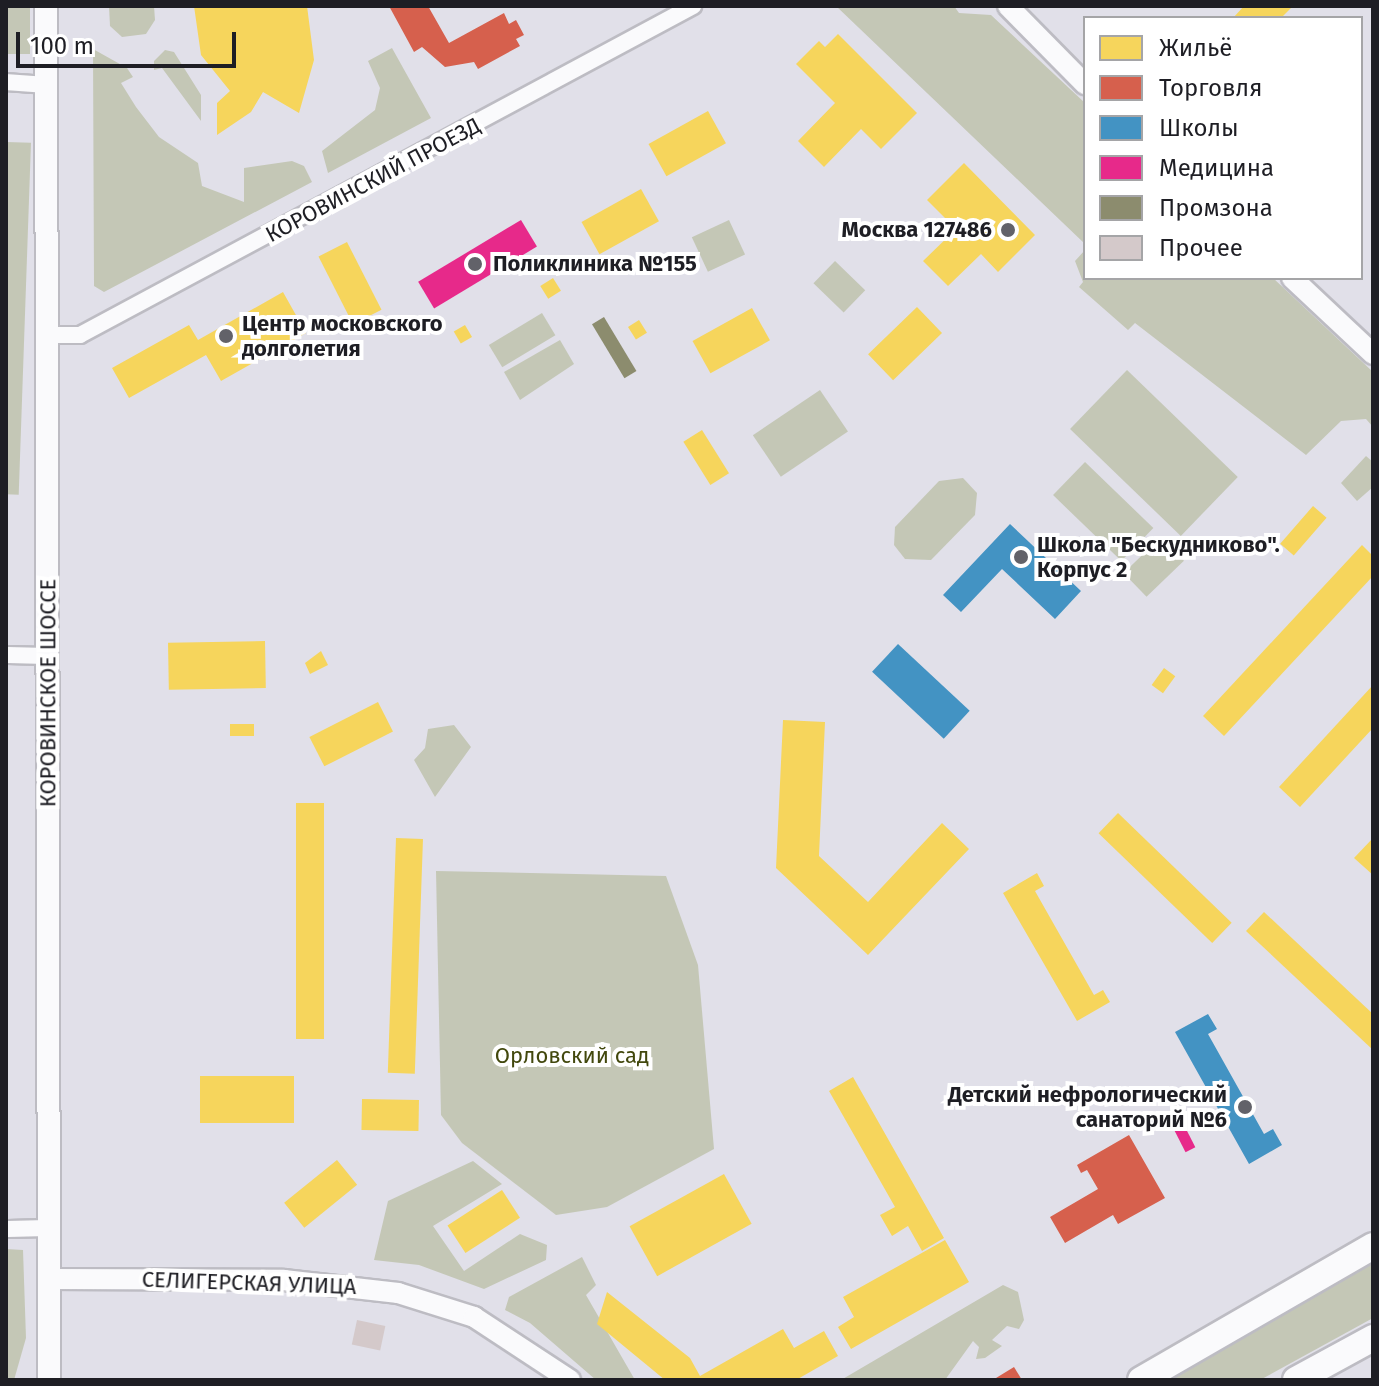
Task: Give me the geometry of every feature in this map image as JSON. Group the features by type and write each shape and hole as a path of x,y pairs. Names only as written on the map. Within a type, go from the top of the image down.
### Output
{"main road":[{"name":"КОРОВИНСКОЕ ШОССЕ","path":"46,6 49,1380"},
{"path":"1141,1380 1373,1246"},
{"path":"1296,1380 1373,1338"}],"street":[{"name":"КОРОВИНСКИЙ ПРОЕЗД","path":"47,335 80,335 693,6"},
{"path":"1008,6 1083,82"},
{"path":"6,82 46,85"},
{"path":"1294,280 1373,354"},
{"path":"6,655 48,656"},
{"path":"6,1229 49,1228"},
{"name":"СЕЛИГЕРСКАЯ УЛИЦА","path":"49,1279 284,1280 384,1290 474,1317 570,1380"}],"green space":[{"path":"6,6 30,6 30,54 6,54"},
{"path":"109,6 154,6 155,20 146,34 122,37 110,26"},
{"path":"836,6 954,6 959,13 991,15 1083,101 1083,242"},
{"path":"392,48 431,118 328,173 322,151 375,110 380,88 368,61"},
{"path":"93,49 127,68 133,77 121,83 136,107 159,137 198,163 202,186 244,202 244,168 292,161 304,166 312,182 104,292 94,286"},
{"path":"165,50 174,52 201,95 201,121 162,68 154,70 154,61"},
{"path":"6,142 31,143 19,495 6,494"},
{"path":"729,220 745,254 708,272 692,237"},
{"path":"1083,252 1083,280 1275,280 1373,372 1373,427 1366,419 1341,421 1306,455 1135,323 1128,330 1079,287 1083,282 1075,261"},
{"path":"835,261 865,290 844,312 813,283"},
{"path":"542,313 555,335 502,367 489,345"},
{"path":"560,340 574,364 520,400 504,372"},
{"path":"1127,370 1238,477 1181,536 1070,429"},
{"path":"820,390 848,431 781,477 753,435"},
{"path":"1366,456 1373,462 1373,487 1357,501 1341,483"},
{"path":"1085,462 1153,528 1121,561 1053,495"},
{"path":"963,478 977,493 975,515 931,560 905,559 894,545 895,527 939,481"},
{"path":"1161,537 1184,561 1147,597 1124,573"},
{"path":"454,725 471,747 435,797 414,760 425,748 428,729"},
{"name":"Орловский сад","path":"436,871 666,876 698,965 714,1149 607,1207 556,1215 462,1143 441,1115"},
{"path":"473,1161 502,1184 433,1226 464,1271 520,1234 547,1245 546,1260 484,1289 419,1265 374,1260 388,1201"},
{"path":"6,1249 23,1250 26,1338 14,1380 6,1380"},
{"path":"582,1257 596,1285 586,1295 635,1380 596,1380 530,1323 505,1310 509,1297"},
{"path":"1373,1260 1373,1318 1260,1380 1165,1380"},
{"path":"1003,1285 1018,1292 1024,1320 1019,1329 1007,1326 992,1340 1002,1346 985,1358 976,1359 979,1347 973,1341 945,1380 841,1380"}],"building: Жильё":[{"path":"194,6 307,6 314,60 299,113 263,92 251,112 217,135 217,103 230,91 201,55"},
{"path":"1244,6 1293,6 1283,16 1235,16"},
{"path":"838,34 917,113 881,149 861,129 824,167 798,141 835,103 796,64 819,41 825,47"},
{"path":"708,111 726,143 666,176 649,144"},
{"path":"964,163 1035,235 998,272 981,254 948,286 923,261 956,229 927,200"},
{"path":"641,189 659,221 599,254 582,222"},
{"path":"347,242 382,310 353,324 318,257"},
{"path":"553,278 561,291 548,299 540,286"},
{"path":"283,292 306,333 221,381 206,355 129,398 112,368 189,325 198,340"},
{"path":"917,307 942,333 893,380 868,354"},
{"path":"752,308 770,340 710,373 693,341"},
{"path":"639,320 647,333 636,340 628,327"},
{"path":"465,325 472,337 461,344 454,332"},
{"path":"702,430 729,473 710,485 683,442"},
{"path":"1313,506 1327,518 1294,556 1280,544"},
{"path":"1362,545 1373,556 1373,576 1224,736 1203,716"},
{"path":"265,641 266,688 169,690 168,643"},
{"path":"321,651 328,665 310,674 305,663"},
{"path":"1164,668 1175,676 1163,693 1152,685"},
{"path":"1373,685 1373,728 1300,807 1279,787"},
{"path":"378,702 393,731 324,766 309,737"},
{"path":"783,720 825,722 819,856 868,902 942,823 969,849 868,955 776,868"},
{"path":"230,724 254,724 254,736 230,736"},
{"path":"296,803 324,803 324,1039 296,1039"},
{"path":"1118,813 1232,923 1212,943 1099,833"},
{"path":"396,838 423,839 415,1074 388,1073"},
{"path":"1373,838 1373,875 1354,858"},
{"path":"1037,873 1044,886 1035,891 1094,995 1103,990 1110,1002 1077,1021 1003,893"},
{"path":"1264,912 1373,1014 1373,1050 1246,931"},
{"path":"200,1076 294,1076 294,1123 200,1123"},
{"path":"853,1077 944,1238 922,1251 908,1226 892,1236 880,1215 895,1207 829,1091"},
{"path":"362,1099 419,1100 418,1131 361,1130"},
{"path":"337,1160 357,1185 304,1228 284,1203"},
{"path":"724,1174 752,1224 657,1276 630,1226"},
{"path":"502,1190 520,1218 465,1253 447,1225"},
{"path":"945,1240 969,1282 851,1349 838,1327 854,1317 843,1297"},
{"path":"607,1292 690,1358 700,1376 783,1329 794,1348 824,1331 838,1356 796,1380 665,1380 597,1324"}],"building: Торговля":[{"path":"389,6 428,6 449,43 504,13 509,24 516,20 524,35 516,39 520,46 478,69 474,62 445,67 422,47 414,52"},
{"path":"1129,1135 1165,1198 1118,1224 1113,1215 1065,1243 1050,1217 1098,1189 1087,1170 1081,1173 1077,1165"},
{"path":"1014,1367 1022,1380 997,1380 996,1378"}],"building: Школы":[{"path":"1010,524 1081,591 1055,619 1002,569 961,612 943,595"},
{"path":"898,644 970,711 944,739 872,672"},
{"path":"1208,1014 1217,1029 1208,1034 1264,1134 1273,1129 1282,1145 1249,1164 1175,1032"}],"building: Медицина":[{"name":"Поликлиника №155","path":"521,220 537,247 434,308 418,282"},
{"path":"1184,1125 1195,1147 1186,1152 1174,1130"}],"building: Промзона":[{"path":"604,317 636,371 624,378 592,324"}],"building: Прочее":[{"path":"357,1320 385,1326 380,1350 352,1344"}],"place":[{"name":"Москва 127486","path":"1008,230"},
{"name":"Поликлиника №155","path":"475,264"},
{"name":"Центр московского долголетия","path":"226,336"},
{"name":"Школа \"Бескудниково\". Корпус 2","path":"1021,557"},
{"name":"Детский нефрологический санаторий №6","path":"1245,1107"}]}
